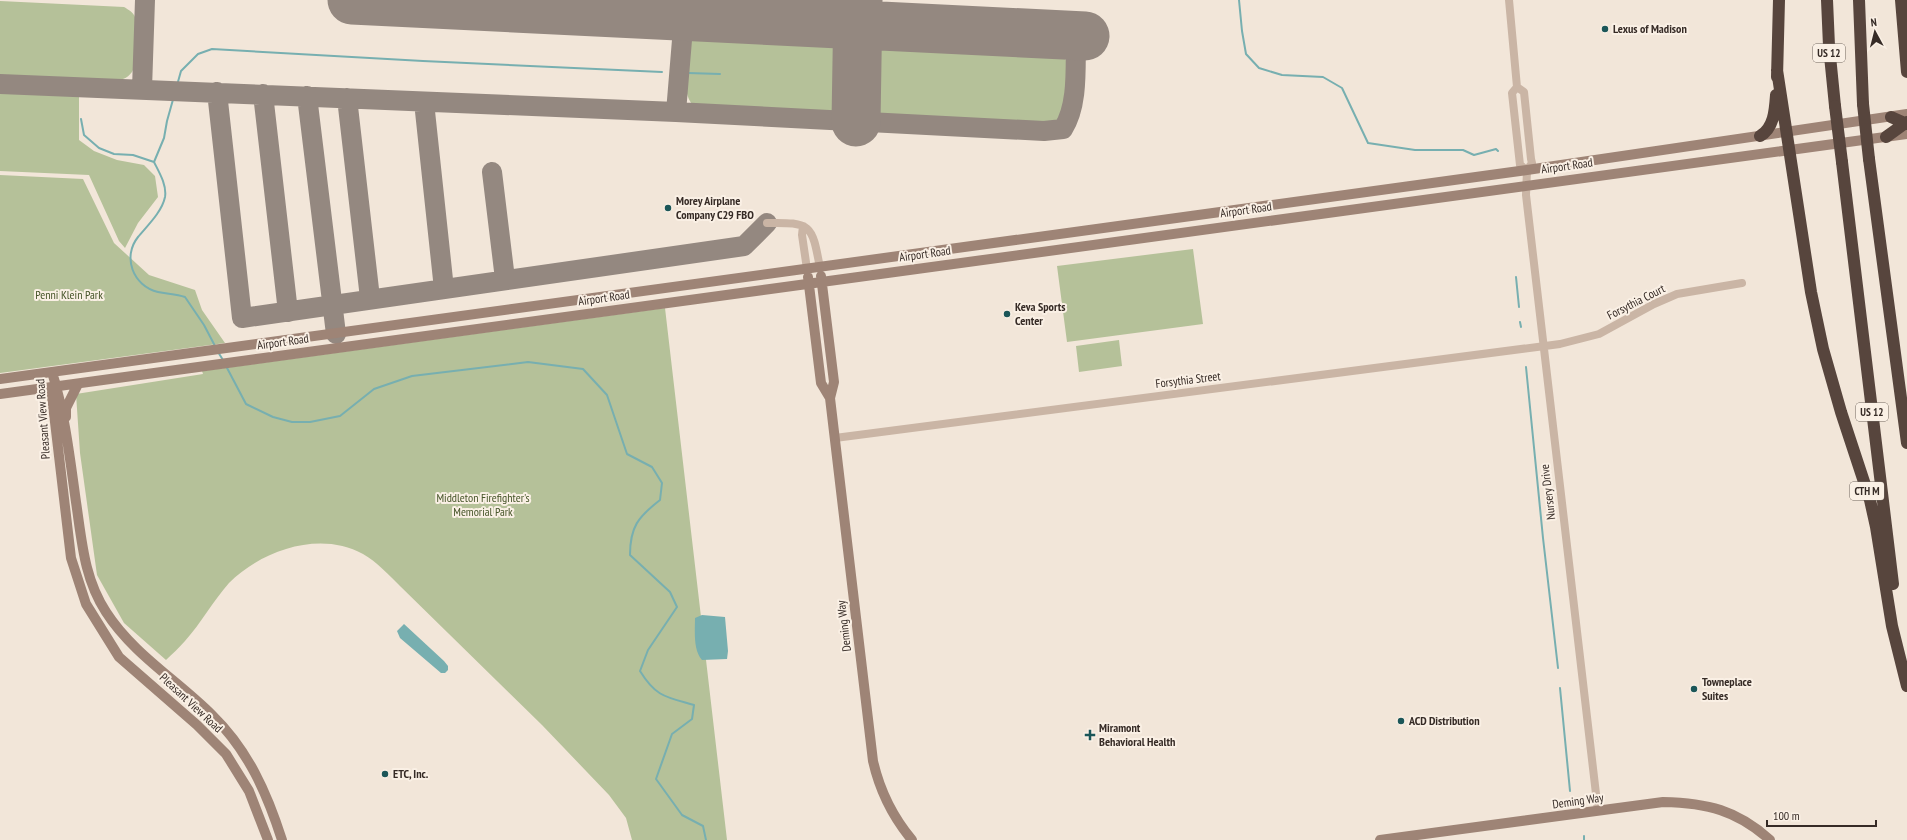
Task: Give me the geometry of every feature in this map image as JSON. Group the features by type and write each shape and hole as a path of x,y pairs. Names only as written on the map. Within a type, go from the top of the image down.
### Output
{"highway":[{"path":"1760,136 1769,129 1774,111 1779,0"},
{"name":"US 12","path":"1827,0 1829,46 1835,106 1892,578 1907,661"},
{"name":"US 12","path":"1859,0 1863,104 1907,443"},
{"path":"1901,0 1907,72"},
{"path":"1777,70 1789,151"},
{"path":"1891,117 1907,123"},
{"path":"1886,137 1907,123"},
{"name":"CTH M","path":"1789,151 1811,292 1823,349 1841,412 1870,500 1876,527 1892,626 1907,686"}],"street":[{"path":"1509,0 1517,87 1512,93 1514,117 1520,165 1527,170"},
{"name":"Nursery Drive","path":"1517,87 1524,92 1530,144 1532,163 1527,170 1525,185 1598,811"},
{"name":"Airport Road","path":"0,379 820,268 1527,170 1891,117"},
{"name":"Airport Road","path":"0,394 1886,137"},
{"path":"767,223 796,223 812,232 815,239 820,268"},
{"path":"803,226 802,235 807,269"},
{"name":"Deming Way","path":"820,268 834,382 830,398 873,761 881,792 889,808 912,840"},
{"name":"Deming Way","path":"807,269 821,383 830,398"},
{"name":"Forsythia Court","path":"1543,346 1583,339 1599,334 1654,304 1677,294 1742,283"},
{"name":"Forsythia Street","path":"835,438 1543,346"},
{"name":"Pleasant View Road","path":"52,372 71,558 86,604 119,657 197,724 226,754 249,791 268,840"},
{"path":"66,428 66,408 78,384"},
{"name":"Pleasant View Road","path":"54,387 66,428 84,556 90,583 106,612 126,640 212,715 238,745 259,778 282,840"},
{"name":"Deming Way","path":"1380,840 1663,802 1691,802 1719,808 1754,825 1770,840"}],"green space":[{"path":"0,1 124,7 131,11 136,21 136,54 132,72 124,79 113,81 0,76"},
{"path":"702,33 839,40 837,114 705,109 696,107 691,103 686,89 688,48 690,41"},
{"path":"879,41 1057,51 1064,56 1068,65 1065,110 1059,121 1046,125 878,117"},
{"path":"0,91 79,95 79,140 94,151 117,160 144,165 155,176 158,197 138,223 125,248 119,241 89,175 0,171"},
{"name":"Penni Klein Park","path":"0,175 83,179 114,243 149,275 195,290 202,310 225,343 0,373"},
{"path":"1193,249 1203,324 1067,342 1057,266"},
{"name":"Middleton Firefighter's Memorial Park","path":"665,308 727,840 632,840 626,818 609,795 542,725 387,573 363,554 346,547 329,544 310,544 292,547 258,561 242,571 229,583 191,634 166,660 124,623 97,575 80,453 76,394 203,374 202,371"},
{"path":"1119,340 1122,366 1079,372 1076,346"}],"water":[{"path":"702,615 725,617 728,651 727,659 702,660 699,656 695,640 695,618"},
{"path":"404,624 444,661 448,666 448,670 445,673 441,673 400,638 397,631"}],"waterway":[{"path":"1239,0 1246,54 1259,68 1282,75 1323,77 1342,88 1368,143 1415,150 1463,150 1474,155 1496,149 1498,151"},
{"path":"154,162 164,138 167,121 181,71 198,54 212,49 423,61 662,72"},
{"path":"688,73 720,74"},
{"path":"81,119 84,135 99,148 114,154 133,155 154,162 164,183 165,197 158,213 133,245 131,253 133,270 136,277 149,289 185,297 204,325 215,346"},
{"path":"1516,277 1519,307"},
{"path":"1520,322 1521,327"},
{"path":"218,352 223,360"},
{"path":"226,366 246,404 273,417 292,422 310,422 340,416 374,389 412,376 528,362 583,369 607,395 627,454 652,467 662,483 660,500 646,512 637,523 630,545 630,555 670,592 677,607 648,650 640,671 651,686 662,695 694,705 692,719 672,734 656,779 682,815 703,826 706,840"},
{"path":"1526,367 1558,668"},
{"path":"1560,688 1570,791"}],"taxiway":[{"path":"142,89 145,0"},
{"path":"676,112 684,16"},
{"path":"0,84 676,112 1044,131 1063,129 1072,108 1076,71 1076,35"},
{"path":"217,92 242,318 744,246 767,223"},
{"path":"263,94 288,312"},
{"path":"307,96 336,334"},
{"path":"347,98 370,298"},
{"path":"424,102 444,289"},
{"path":"492,172 505,279"}],"runway":[{"path":"352,0 1085,36"},
{"path":"856,122 858,0"}],"place":[{"name":"Lexus of Madison","path":"1605,29"},
{"name":"Morey Airplane Company C29 FBO","path":"668,208"},
{"name":"Keva Sports Center","path":"1007,314"},
{"name":"Towneplace Suites","path":"1694,689"},
{"name":"ACD Distribution","path":"1401,721"},
{"name":"Miramont Behavioral Health","path":"1090,735"},
{"name":"ETC, Inc.","path":"385,774"}]}
